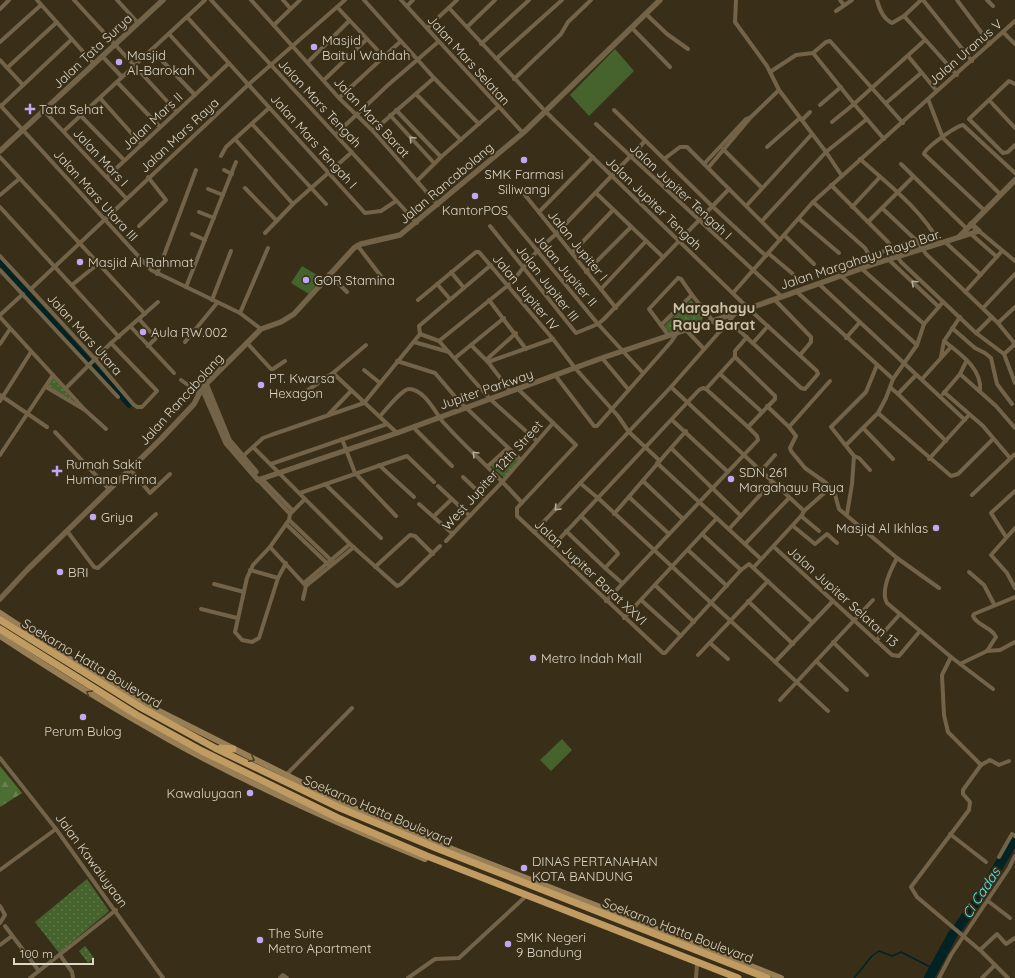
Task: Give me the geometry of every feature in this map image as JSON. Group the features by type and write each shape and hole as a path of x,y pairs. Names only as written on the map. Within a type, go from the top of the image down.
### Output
{"highway":[{"name":"Soekarno Hatta Boulevard","path":"0,620 140,708 215,748 340,808 561,898 767,978"},
{"name":"Soekarno Hatta Boulevard","path":"0,629 124,711 137,715 202,751 338,818 606,928 738,978"},
{"path":"124,711 130,702"},
{"path":"137,715 140,708"},
{"path":"215,748 233,750"},
{"path":"202,751 208,760"},
{"path":"410,848 421,857"},
{"path":"548,887 561,898"},
{"path":"700,952 714,952"}],"main road":[{"path":"0,613 103,680 174,720 369,815 781,978"},
{"path":"0,636 208,760 328,819 524,898 606,928 728,978"}],"street":[{"path":"0,9 9,0"},
{"path":"36,0 94,64"},
{"path":"74,0 176,112"},
{"path":"117,0 138,23"},
{"name":"Jalan Tata Surya","path":"0,151 163,0"},
{"path":"64,131 205,0"},
{"name":"Jalan Mars Tengah","path":"211,0 416,221"},
{"name":"Jalan Mars Barat","path":"251,0 339,98 373,131 418,180 437,204"},
{"path":"283,0 290,8"},
{"path":"274,25 300,0"},
{"name":"Jalan Mars Raya","path":"31,289 55,268 148,177 249,84 345,0"},
{"path":"364,0 434,78 479,124"},
{"name":"Jalan Mars Selatan","path":"401,0 523,133"},
{"path":"407,6 413,0"},
{"path":"427,28 457,0"},
{"path":"467,27 495,0"},
{"path":"481,44 529,0"},
{"path":"496,59 562,0"},
{"path":"514,79 561,34 565,26 591,0"},
{"name":"Jalan Rancabolang","path":"0,599 191,407 202,389 261,329 281,322 291,316 357,245 394,237 437,204 523,133 546,112 660,0"},
{"path":"840,0 844,6"},
{"path":"836,11 852,0"},
{"path":"879,1 878,6 889,22 892,23 904,16 922,0 972,61"},
{"path":"988,0 993,6"},
{"path":"959,1 990,44"},
{"path":"736,2 735,22 770,72 779,90 826,152 842,176"},
{"path":"0,42 41,5"},
{"path":"337,7 384,56"},
{"name":"Jalan Jupiter Tengah","path":"449,8 546,112 749,309 818,373 805,389 801,388 753,342"},
{"path":"646,14 677,42 688,49"},
{"path":"904,16 957,75"},
{"name":"Jalan Mars Tengah I","path":"187,17 364,212 368,214 382,211 396,200"},
{"path":"308,62 349,21"},
{"name":"Jalan Uranus V","path":"734,294 813,202 860,159 903,123 936,90 957,75 1015,21"},
{"path":"8,68 57,22"},
{"path":"632,28 670,67"},
{"path":"1003,32 1015,44"},
{"path":"169,34 211,80"},
{"path":"0,105 72,39"},
{"path":"324,80 367,39"},
{"path":"832,122 873,88 925,40"},
{"path":"339,98 401,41"},
{"path":"770,72 796,55 812,53 826,42 830,41 903,123"},
{"path":"336,134 388,85 438,42"},
{"path":"152,50 195,95"},
{"path":"812,53 884,139"},
{"path":"102,56 122,77"},
{"path":"908,56 936,90"},
{"path":"0,60 23,85"},
{"name":"Jalan Mars II","path":"106,177 229,63"},
{"path":"886,103 921,73"},
{"path":"373,131 434,78"},
{"path":"1015,84 1009,81 970,117 970,121 1003,153 1008,152 1015,145"},
{"path":"117,82 160,128"},
{"path":"820,105 841,87"},
{"path":"708,168 724,150 746,119 751,117 779,90"},
{"path":"416,94 461,140"},
{"path":"100,98 141,144"},
{"path":"928,99 943,138 997,192"},
{"path":"989,100 1015,128"},
{"name":"Jalan Mars Utara III","path":"0,105 151,270 217,303 240,312 261,329"},
{"path":"418,180 434,163 498,107"},
{"path":"221,156 226,147 234,139 269,108"},
{"path":"396,110 441,157"},
{"path":"614,110 712,206 767,254 793,274"},
{"name":"Jalan Mars I","path":"44,111 126,198"},
{"path":"767,147 810,112"},
{"path":"390,115 434,163"},
{"path":"81,116 124,160"},
{"path":"762,221 826,152 868,119"},
{"path":"252,124 326,204"},
{"name":"Jalan Jupiter Tengah I","path":"596,124 781,296"},
{"path":"983,209 923,153 933,143 943,138 961,125 967,126 1015,173"},
{"path":"747,205 812,134"},
{"path":"704,164 733,136"},
{"path":"234,139 293,204"},
{"path":"439,341 507,285 519,270 524,268 537,251 596,193 645,140"},
{"path":"664,159 684,146 747,205 780,240"},
{"path":"720,147 762,188"},
{"path":"265,233 293,204 330,173 352,152"},
{"path":"0,157 145,314"},
{"path":"538,212 593,157"},
{"path":"860,159 897,193 931,228 942,243 981,275"},
{"path":"186,287 236,162"},
{"path":"901,164 960,222 979,231 1015,261"},
{"path":"158,274 196,170"},
{"path":"224,170 232,174"},
{"path":"139,226 166,200 148,177"},
{"path":"868,222 913,177"},
{"path":"852,207 880,178"},
{"path":"0,195 19,179"},
{"path":"959,237 997,192 1015,180"},
{"path":"831,186 891,245 896,257 976,333 1004,354 1015,383"},
{"path":"245,188 277,221"},
{"path":"208,189 223,195"},
{"path":"598,324 616,308 729,189"},
{"path":"596,193 663,257"},
{"name":"Jalan Jupiter I","path":"525,195 616,308"},
{"path":"813,202 865,248 874,264"},
{"path":"0,207 119,337"},
{"path":"882,208 916,240 922,249 965,292 998,323 1015,344 1004,354"},
{"path":"572,253 613,210"},
{"path":"199,212 214,218"},
{"name":"Jalan Jupiter II","path":"506,213 598,324 643,373"},
{"path":"799,219 839,253"},
{"name":"Jalan Jupiter III","path":"490,226 575,332 598,324"},
{"path":"586,272 631,227"},
{"name":"Jalan Margahayu Raya Bar.","path":"736,314 781,296 797,292 874,264 979,231"},
{"path":"192,234 205,240"},
{"path":"971,234 997,257"},
{"path":"784,236 814,264"},
{"path":"869,254 891,245 916,240"},
{"path":"602,289 646,241"},
{"path":"357,245 387,284"},
{"path":"240,312 268,248"},
{"path":"212,300 231,251"},
{"path":"965,292 1002,251"},
{"name":"Jalan Jupiter IV","path":"418,300 477,252 491,265 553,339 575,368 645,448 761,559"},
{"name":"Jalan Mars Utara","path":"0,256 135,406 142,407 157,392 111,344"},
{"path":"888,260 939,307"},
{"path":"72,285 99,263"},
{"path":"241,458 264,438 364,403 420,334 419,326 491,265"},
{"path":"862,269 924,324"},
{"path":"0,270 118,397"},
{"path":"451,272 464,288"},
{"path":"329,274 347,292"},
{"path":"983,308 1015,274"},
{"path":"841,276 917,346"},
{"path":"669,336 649,309 675,280 681,279 710,322 721,331"},
{"path":"437,284 450,299"},
{"path":"819,284 965,420"},
{"path":"797,292 893,379"},
{"path":"23,294 1,318 65,389 106,429"},
{"path":"661,325 692,295"},
{"path":"774,299 811,337 811,342 800,355"},
{"path":"489,300 516,333 526,349"},
{"path":"65,389 111,344 158,302"},
{"path":"846,445 864,429 878,413 891,388 893,379 903,363 917,346 924,324 943,302"},
{"path":"185,342 217,303"},
{"path":"998,323 1015,307"},
{"path":"534,532 671,387 736,314"},
{"name":"Jupiter Parkway","path":"260,480 397,433 412,426 511,392 602,358 736,314"},
{"path":"941,357 944,341 960,317"},
{"path":"976,333 992,317"},
{"path":"455,358 504,318"},
{"path":"139,320 156,338 148,346"},
{"path":"730,322 753,342 768,326"},
{"path":"846,338 860,322"},
{"path":"131,327 174,373"},
{"path":"952,328 975,348 991,358 997,384 1012,404"},
{"path":"0,344 10,329"},
{"path":"686,330 704,349"},
{"path":"487,361 516,333"},
{"path":"554,375 594,426 596,426 671,342 677,333"},
{"path":"420,334 439,341 490,399 537,441"},
{"path":"551,548 701,388 706,388 720,374 735,357 735,351 747,337"},
{"path":"487,361 553,339"},
{"path":"944,341 963,356 966,362 973,368 980,379 980,391"},
{"path":"414,342 449,352"},
{"path":"247,344 271,369 286,361"},
{"path":"302,394 333,373 366,345"},
{"path":"471,345 487,361 511,392"},
{"path":"922,380 951,347"},
{"path":"31,352 1,397 47,427"},
{"path":"735,357 774,394 774,399 748,427"},
{"path":"602,358 628,389"},
{"path":"397,361 435,373 465,408 521,460"},
{"path":"940,397 960,374 966,365 966,362"},
{"path":"870,470 859,458 854,456 831,427 866,392 877,365"},
{"path":"364,370 380,383"},
{"path":"333,373 397,433"},
{"path":"720,374 762,412"},
{"path":"960,374 996,406 1015,428"},
{"path":"0,455 46,388 53,375"},
{"path":"898,394 916,375"},
{"path":"181,380 202,389 232,449 291,512"},
{"path":"789,427 830,381"},
{"path":"671,387 804,511"},
{"path":"46,388 78,408 85,410"},
{"path":"606,601 683,518 714,488 758,438 706,388"},
{"path":"891,388 946,441"},
{"path":"380,416 404,391 410,389 423,396 440,417 522,502 576,445 518,389"},
{"path":"328,416 351,391"},
{"path":"944,392 983,426 1010,458"},
{"path":"768,406 796,436 790,448 791,451 805,468 831,487 836,496 839,508 897,558 939,588"},
{"path":"878,413 948,475 954,476 993,439"},
{"path":"929,459 969,415"},
{"path":"672,420 686,431 728,472"},
{"name":"West Jupiter 12th Street","path":"446,541 503,481 553,423"},
{"path":"271,464 387,424"},
{"path":"412,426 452,466"},
{"path":"864,429 893,459"},
{"path":"614,514 643,481 658,461 686,431"},
{"path":"55,432 109,490"},
{"path":"342,439 355,473 396,516"},
{"path":"253,447 375,567 399,586 440,546"},
{"path":"488,466 508,448"},
{"path":"671,448 714,488 741,516"},
{"path":"972,495 1015,454"},
{"path":"761,471 775,455"},
{"path":"300,493 408,456 434,482"},
{"path":"847,514 852,484 854,456"},
{"path":"379,465 414,497"},
{"path":"130,469 150,493 170,474"},
{"path":"462,477 486,499"},
{"path":"643,481 683,518"},
{"path":"729,530 772,482"},
{"path":"580,483 828,711"},
{"path":"325,484 381,538"},
{"path":"438,486 470,516"},
{"path":"754,567 793,526 804,511 831,487"},
{"path":"1006,537 991,513 1015,491"},
{"path":"629,497 669,534"},
{"path":"745,544 789,498"},
{"path":"286,563 278,578 262,631 256,641 252,642 242,640 234,632 250,570 257,559 270,547 287,522 291,512 305,499"},
{"path":"434,516 452,499"},
{"name":"Jalan Jupiter Barat XXVI","path":"522,502 517,508 517,516 663,653 665,653 681,636"},
{"path":"420,504 453,534"},
{"path":"67,531 94,567 98,568 156,514"},
{"path":"581,516 618,552 618,554 605,568"},
{"path":"801,516 818,531"},
{"path":"624,618 717,518"},
{"path":"287,522 330,563"},
{"path":"793,526 815,544 827,534 837,543"},
{"path":"1014,530 994,551 992,557 1007,573 1015,588"},
{"path":"566,531 622,583"},
{"path":"702,534 741,570"},
{"path":"375,567 410,535 415,536 433,554"},
{"path":"303,599 305,584 352,545"},
{"path":"270,547 305,584"},
{"name":"Jalan Jupiter Selatan 13","path":"774,547 892,655 899,656 920,631"},
{"path":"688,550 727,586"},
{"path":"897,558 890,570 885,600 951,657 993,689"},
{"path":"641,600 681,636 741,570 749,564 812,622"},
{"path":"250,570 278,578"},
{"path":"969,572 984,585 994,604"},
{"path":"698,655 768,581"},
{"path":"214,584 244,592"},
{"path":"655,585 694,622"},
{"path":"987,651 996,635 978,623 972,616 994,604 1015,597"},
{"path":"775,662 832,600"},
{"path":"780,700 872,600"},
{"path":"748,601 793,644"},
{"path":"200,610 237,618"},
{"path":"876,641 900,614"},
{"path":"833,642 867,675"},
{"path":"960,664 987,651 1000,650 1015,642"},
{"path":"710,643 728,659"},
{"path":"951,657 942,675 944,715 948,732 981,765"},
{"path":"816,661 847,690"},
{"path":"286,775 352,708"},
{"name":"Jalan Kawaluyaan","path":"0,758 56,829 116,910 163,978"},
{"path":"1008,978 980,950 961,936 917,898 911,887 969,810 970,802 963,794 963,790 981,765 990,760 1000,765 1009,761"},
{"path":"0,870 56,829"},
{"path":"950,834 986,862"},
{"path":"999,857 1014,834"},
{"path":"939,978 961,936 988,901 1015,856"},
{"path":"408,978 435,959 459,958 524,898"},
{"path":"988,901 1010,918"},
{"path":"0,906 6,915 4,920 0,923"},
{"path":"30,978 116,910"},
{"path":"5,926 39,971"},
{"path":"980,950 997,934 1006,944 1015,938"},
{"path":"0,945 12,936"},
{"path":"60,955 72,972 73,978"},
{"path":"696,978 697,965"},
{"path":"982,978 995,965"},
{"path":"280,978 283,975 287,978"}],"green space":[{"path":"615,49 634,71 589,116 570,95"},
{"name":"GOR Stamina","path":"302,266 322,278 309,294 291,283"},
{"path":"691,300 704,315 701,322 670,333 664,326"},
{"path":"53,377 79,407 47,387"},
{"path":"508,450 519,460 504,478 491,466"},
{"path":"562,739 572,750 551,771 540,760"},
{"path":"0,766 22,793 0,807"},
{"path":"87,879 109,911 59,953 35,922"},
{"path":"85,946 94,958 88,963 79,951"}],"waterway":[{"path":"0,263 129,405"},
{"name":"Ci Cadas","path":"958,928 985,889 1015,838"},
{"name":"Ci Cadas","path":"929,978 953,934"},
{"path":"854,978 872,956 879,951 892,956 901,952 934,969"}],"place":[{"name":"Masjid Baitul Wahdah","path":"314,47"},
{"name":"Masjid Al-Barokah","path":"119,62"},
{"name":"Tata Sehat","path":"30,109"},
{"name":"SMK Farmasi Siliwangi","path":"524,160"},
{"name":"KantorPOS","path":"475,196"},
{"name":"Masjid Al Rahmat","path":"80,262"},
{"name":"GOR Stamina","path":"306,280"},
{"name":"Aula RW.002","path":"143,332"},
{"name":"PT. Kwarsa Hexagon","path":"261,385"},
{"name":"Rumah Sakit Humana Prima","path":"57,471"},
{"name":"SDN 261 Margahayu Raya","path":"731,479"},
{"name":"Griya","path":"93,517"},
{"name":"Masjid Al Ikhlas","path":"936,528"},
{"name":"BRI","path":"60,572"},
{"name":"Metro Indah Mall","path":"533,658"},
{"name":"Perum Bulog","path":"83,717"},
{"name":"Kawaluyaan","path":"250,793"},
{"name":"DINAS PERTANAHAN KOTA BANDUNG","path":"524,868"},
{"name":"The Suite Metro Apartment","path":"260,940"},
{"name":"SMK Negeri 9 Bandung","path":"508,944"}],"district":[{"name":"Margahayu Raya Barat","path":"714,316"}]}
